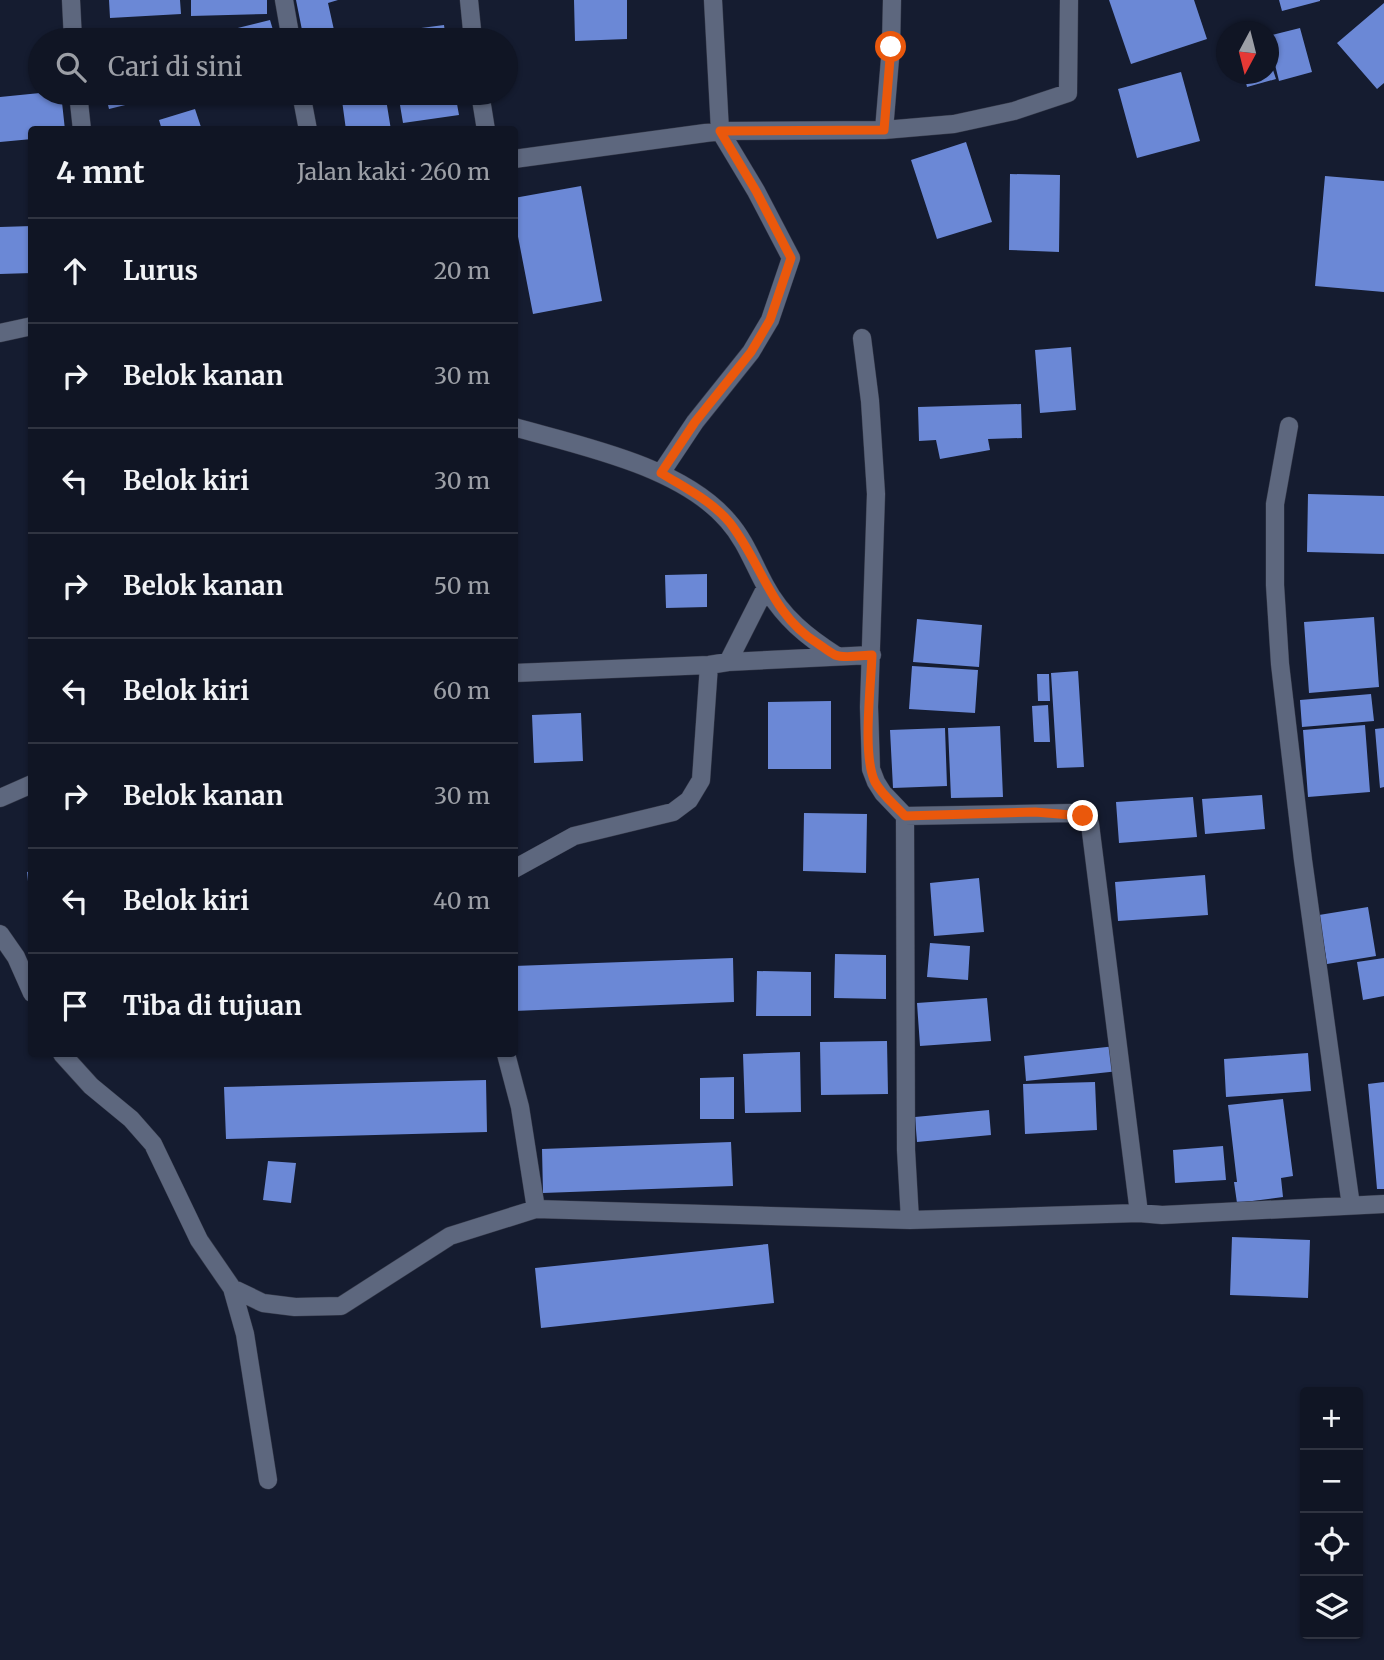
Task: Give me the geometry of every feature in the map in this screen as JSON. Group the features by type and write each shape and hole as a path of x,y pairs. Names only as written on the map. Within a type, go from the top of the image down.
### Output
{"street":[{"path":"71,0 72,28"},
{"path":"284,0 288,28"},
{"path":"469,0 472,28"},
{"path":"661,473 695,422 751,352 770,320 791,258 756,191 720,131 713,0"},
{"path":"884,130 892,0"},
{"path":"518,158 720,131 884,130 954,124 1046,102 1068,93 1069,0"},
{"path":"79,105 82,126"},
{"path":"303,105 307,126"},
{"path":"482,105 485,126"},
{"path":"0,333 28,327"},
{"path":"862,338 870,401 876,494 869,716 871,769 883,793 905,816 906,1150 910,1220"},
{"path":"1289,426 1275,504 1275,585 1280,664 1303,860 1351,1206"},
{"path":"518,428 600,451 661,473 706,501 729,521 748,550 766,587 796,627 837,656"},
{"path":"728,662 766,587"},
{"path":"518,673 872,655"},
{"path":"518,867 574,836 673,811 689,800 701,780 709,665"},
{"path":"0,798 28,786"},
{"path":"905,816 1071,813 1083,816 1090,824 1139,1213"},
{"path":"0,934 16,957 28,984"},
{"path":"65,1057 91,1086 131,1119 153,1144 199,1240 232,1288 245,1334 268,1480"},
{"path":"507,1057 520,1107 536,1209"},
{"path":"232,1288 263,1303 295,1307 341,1306 450,1236 536,1209 910,1220 1139,1213 1162,1215 1384,1204"}],"building":[{"path":"109,0 180,0 181,14 110,18"},
{"path":"191,0 267,0 267,14 191,16"},
{"path":"296,0 338,0 328,3 334,28 302,28"},
{"path":"574,0 627,0 627,39 575,41"},
{"path":"1109,0 1194,0 1207,39 1131,64"},
{"path":"1279,0 1320,0 1320,1 1282,11"},
{"path":"1384,3 1384,83 1377,89 1337,43"},
{"path":"270,20 272,28 238,28"},
{"path":"444,25 444,28 421,28"},
{"path":"1300,28 1312,72 1279,81 1279,33"},
{"path":"1181,72 1200,141 1137,158 1118,89"},
{"path":"28,94 28,105 62,105 65,126 28,126 28,139 0,142 0,97"},
{"path":"108,105 125,105 109,109"},
{"path":"343,105 387,105 390,126 345,126"},
{"path":"400,105 457,105 459,115 403,123"},
{"path":"195,109 201,126 161,126 159,120"},
{"path":"966,142 992,222 937,239 911,160"},
{"path":"1010,174 1060,175 1059,252 1009,250"},
{"path":"1325,176 1384,181 1384,292 1315,286"},
{"path":"581,186 602,301 533,314 518,237 518,197"},
{"path":"28,226 28,273 0,274 0,227"},
{"path":"1071,347 1076,410 1040,413 1035,350"},
{"path":"1021,404 1022,438 988,439 990,450 940,459 936,440 919,441 918,407"},
{"path":"1308,494 1384,496 1384,554 1307,552"},
{"path":"707,574 707,607 666,608 665,575"},
{"path":"1374,617 1379,687 1309,693 1304,622"},
{"path":"917,619 982,625 979,667 913,662"},
{"path":"912,666 978,670 975,713 909,709"},
{"path":"1078,671 1084,767 1057,768 1051,673"},
{"path":"1037,674 1049,674 1050,701 1038,701"},
{"path":"1371,694 1374,721 1302,727 1300,700"},
{"path":"831,701 831,769 768,769 768,702"},
{"path":"1048,705 1050,742 1034,742 1032,706"},
{"path":"581,713 583,761 534,763 532,715"},
{"path":"1365,725 1370,792 1308,797 1303,730"},
{"path":"1000,726 1003,797 951,798 948,728"},
{"path":"945,728 947,786 893,788 890,730"},
{"path":"1384,728 1384,787 1380,788 1375,729"},
{"path":"1262,795 1265,829 1205,834 1202,799"},
{"path":"1193,797 1197,837 1119,843 1116,802"},
{"path":"804,813 867,814 866,873 803,871"},
{"path":"1205,875 1208,915 1118,921 1115,882"},
{"path":"979,878 984,932 934,936 930,883"},
{"path":"1368,907 1376,956 1327,964 1319,915"},
{"path":"930,943 970,946 968,980 927,977"},
{"path":"835,954 886,955 886,999 834,998"},
{"path":"733,958 734,1002 518,1011 518,966"},
{"path":"1384,958 1384,996 1363,1000 1357,962"},
{"path":"757,971 811,972 811,1016 756,1016"},
{"path":"987,998 991,1041 920,1046 917,1003"},
{"path":"887,1041 888,1094 821,1095 820,1042"},
{"path":"1116,1046 1119,1071 1026,1081 1024,1056"},
{"path":"800,1052 801,1112 745,1113 743,1054"},
{"path":"1308,1053 1311,1091 1226,1097 1224,1059"},
{"path":"734,1077 734,1119 700,1119 700,1078"},
{"path":"486,1080 487,1132 226,1139 224,1087"},
{"path":"1095,1082 1097,1130 1025,1134 1023,1084"},
{"path":"1384,1082 1384,1189 1377,1189 1368,1084"},
{"path":"1283,1099 1293,1176 1281,1178 1283,1197 1237,1203 1228,1105"},
{"path":"989,1110 991,1135 917,1142 915,1117"},
{"path":"731,1142 733,1186 543,1193 542,1149"},
{"path":"1223,1146 1226,1180 1175,1183 1173,1150"},
{"path":"268,1161 296,1163 291,1203 263,1200"},
{"path":"1232,1237 1310,1240 1308,1298 1230,1295"},
{"path":"768,1244 774,1303 541,1328 535,1268"}],"route":[{"path":"891,47 884,130 720,131 756,191 791,258 770,320 751,352 695,422 661,473 696,494 729,521 748,550 766,587 796,627 837,656 872,655 869,707 871,769 883,793 905,816 1035,812 1083,816"}]}
